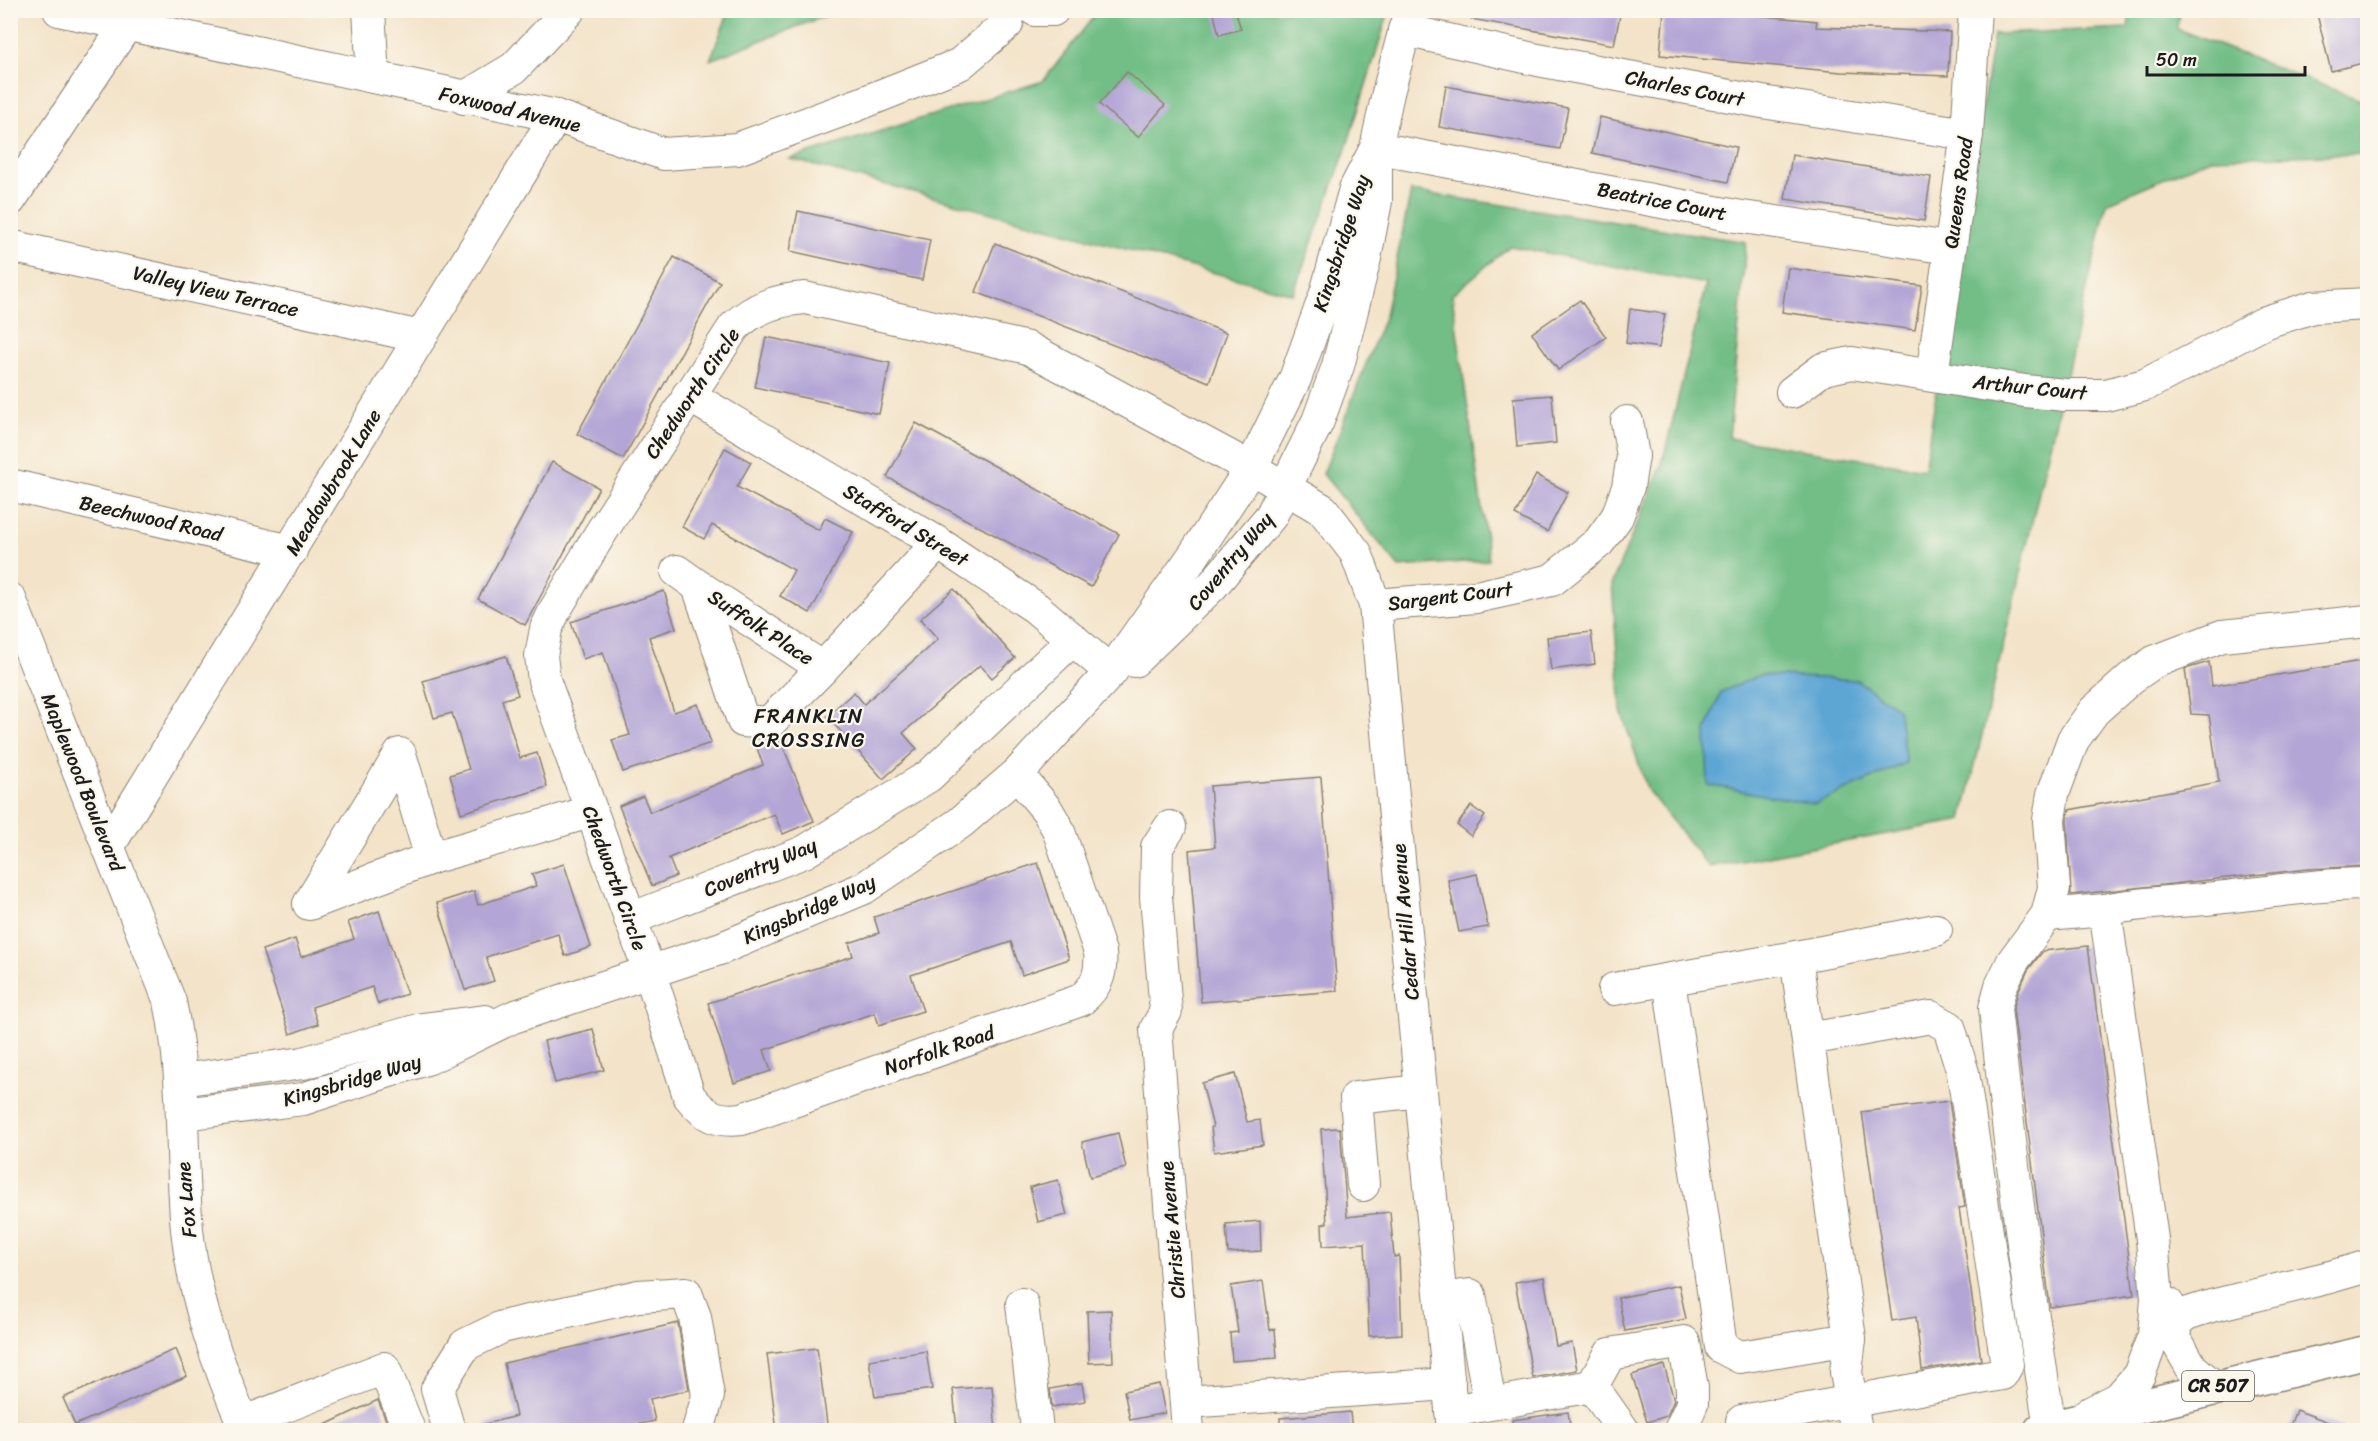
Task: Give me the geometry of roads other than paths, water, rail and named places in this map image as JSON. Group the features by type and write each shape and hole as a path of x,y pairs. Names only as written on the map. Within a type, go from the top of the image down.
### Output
{"main road":[{"name":"CR 507","path":"2053,1427 2367,1352"}],"street":[{"name":"Foxwood Avenue","path":"60,10 127,17 373,77 556,116 664,154 737,149 960,64 1008,17"},
{"path":"369,10 373,77"},
{"path":"464,98 514,68 569,10"},
{"path":"1035,10 1053,10"},
{"name":"Queens Road","path":"1932,375 1967,134 1975,10"},
{"path":"10,200 127,17"},
{"name":"Charles Court","path":"1407,20 1538,60 1762,102 1967,134"},
{"name":"Kingsbridge Way","path":"1251,468 1295,379 1326,293 1355,189 1376,148 1407,20"},
{"name":"Meadowbrook Lane","path":"108,847 556,116"},
{"name":"Beatrice Court","path":"1376,148 1736,216 1949,248"},
{"name":"Coventry Way","path":"1111,672 1134,660 1212,586 1271,516 1318,421 1338,366 1365,258 1376,201 1376,148"},
{"name":"Valley View Terrace","path":"10,246 421,337"},
{"name":"Chedworth Circle","path":"649,970 544,680 541,656 546,629 600,534 688,395 734,327 742,320 759,308 782,300 805,298 1028,348 1251,468"},
{"name":"Arthur Court","path":"1792,392 1823,369 1852,363 2025,391 2065,395 2106,395 2145,385 2266,322 2313,307 2367,304"},
{"name":"Stafford Street","path":"688,395 938,543 1036,608 1111,672"},
{"name":"Sargent Court","path":"1375,605 1476,597 1512,591 1552,580 1599,542 1617,517 1628,487 1633,456 1627,422"},
{"name":"Coventry Way","path":"1111,672 1194,555 1251,468"},
{"name":"Cedar Hill Avenue","path":"1251,468 1323,510 1356,553 1375,605 1451,1408"},
{"name":"Beechwood Road","path":"10,485 291,550"},
{"name":"Suffolk Place","path":"823,668 688,579 742,721 769,723 823,668 938,543"},
{"name":"Maplewood Boulevard","path":"10,599 155,965"},
{"path":"2105,910 2152,1239 2157,1308 2154,1335 2139,1376 2119,1398 2053,1427 2037,1352 1995,1008 2001,986 2013,961 2047,915 2054,888 2049,820 2053,794 2073,740 2094,711 2131,678 2154,662 2222,636 2367,621"},
{"name":"Coventry Way","path":"630,919 804,852 929,776 1073,639"},
{"name":"Kingsbridge Way","path":"183,1114 303,1099 429,1058 513,1017 649,970 722,948 864,888 960,823 1017,774 1111,672"},
{"path":"431,858 400,754 309,904 431,858 590,812"},
{"name":"Norfolk Road","path":"649,970 689,1096 699,1109 711,1117 726,1121 742,1119 1080,1000 1092,990 1098,979 1101,966 1100,952 1058,829 1047,810 1017,774"},
{"name":"Christie Avenue","path":"1170,827 1157,847 1156,897 1166,1011 1156,1029 1187,1416"},
{"path":"2047,915 2320,886 2367,884"},
{"path":"1614,989 1936,930"},
{"path":"1796,957 1850,1340 1846,1372 1854,1417"},
{"name":"Fox Lane","path":"155,965 170,1002 177,1035 183,1114 182,1162 187,1232 196,1288 208,1331 244,1427"},
{"path":"1669,980 1721,1347 1740,1357 1850,1340"},
{"name":"Kingsbridge Way","path":"181,1080 303,1063 422,1029 513,1017"},
{"path":"1743,1422 1854,1417 2001,1374 2007,1365 1963,1073 1949,1027 1932,1017 1809,1039"},
{"path":"1363,1185 1356,1098 1421,1091"},
{"path":"2152,1239 2176,1340 2192,1368 2214,1387"},
{"path":"2173,1325 2186,1314 2367,1266"},
{"path":"449,1431 437,1389 465,1345 502,1327 638,1296 686,1293 695,1317 708,1396 698,1431"},
{"path":"1441,1299 1470,1295 1490,1403"},
{"path":"1022,1304 1038,1431"},
{"path":"1592,1386 1610,1354 1684,1342 1692,1388 1692,1404 1680,1431"},
{"path":"244,1427 280,1421 384,1368 409,1431"},
{"path":"1187,1416 1451,1408 1592,1386"},
{"path":"1592,1386 1623,1431"}],"water":[{"path":"1760,675 1857,680 1898,709 1906,763 1815,804 1708,785 1706,731 1721,692"}],"district":[{"name":"FRANKLIN CROSSING","path":"809,728"}]}
